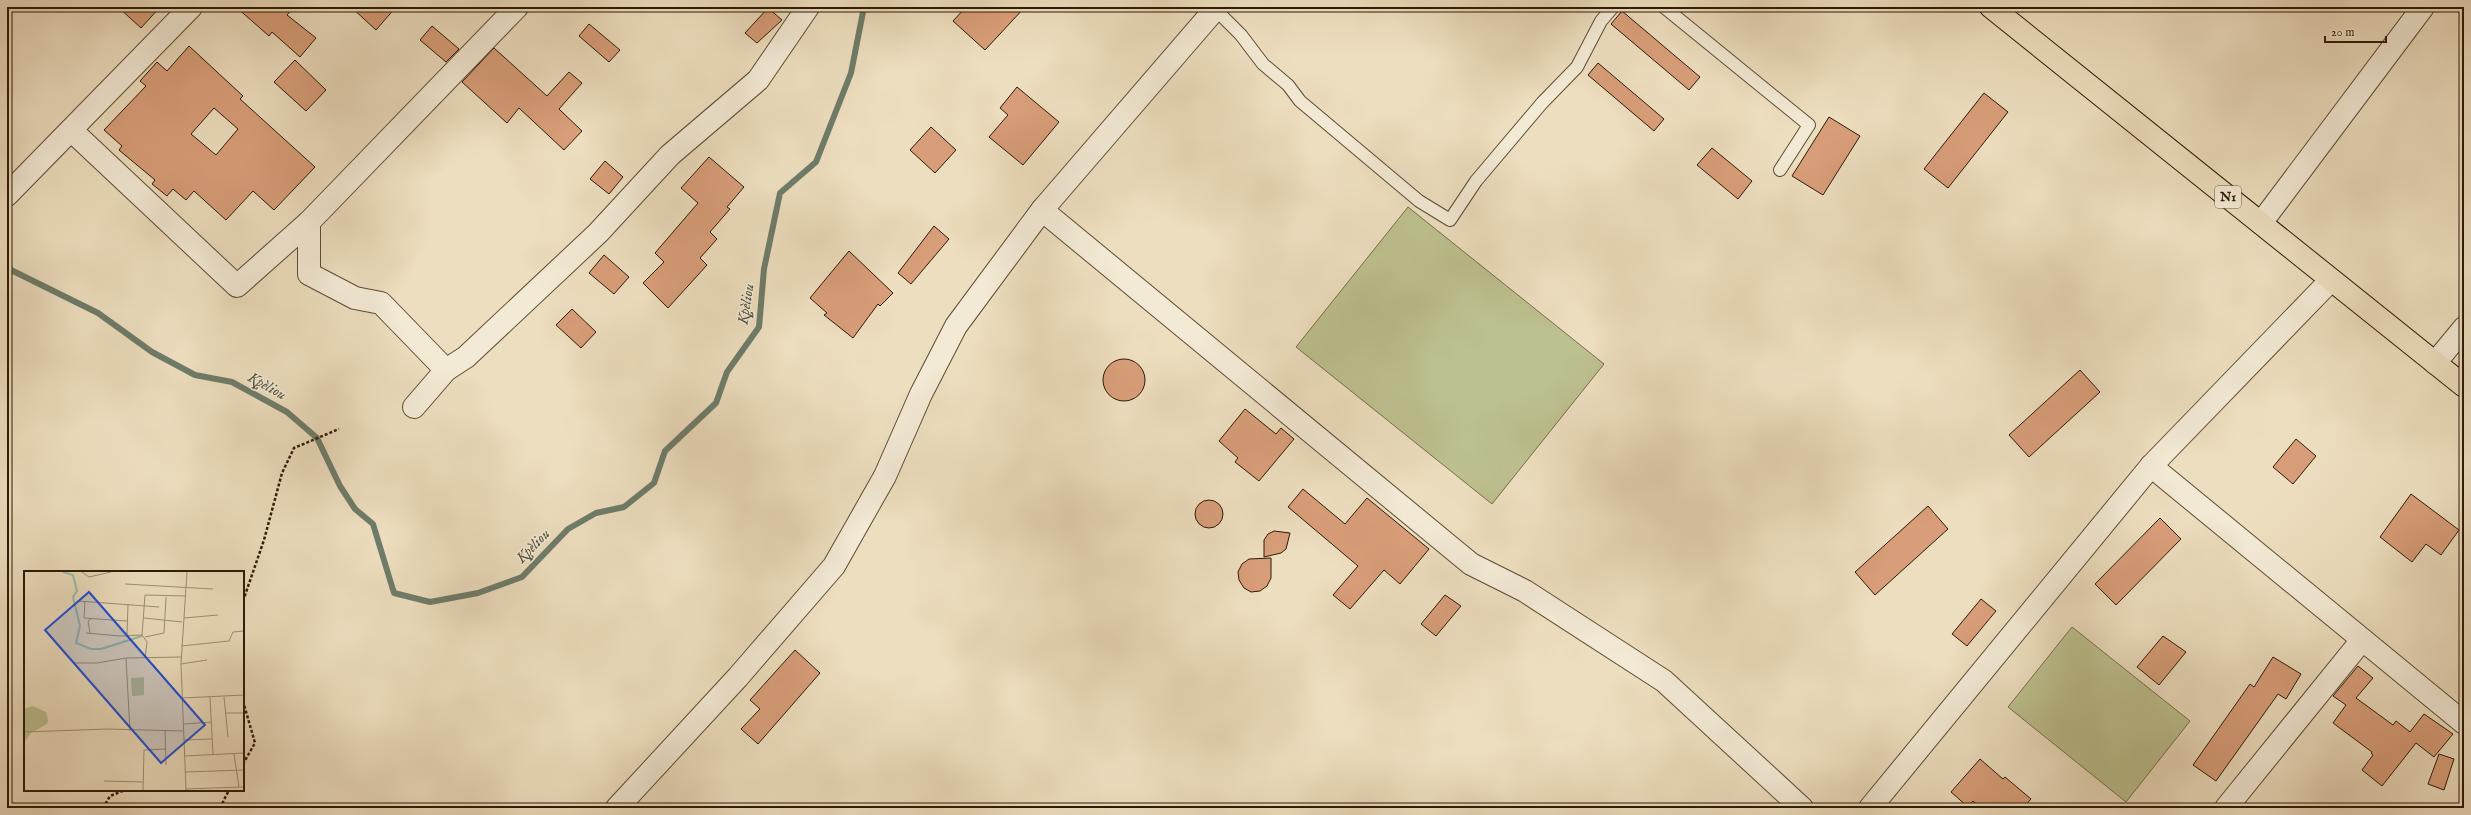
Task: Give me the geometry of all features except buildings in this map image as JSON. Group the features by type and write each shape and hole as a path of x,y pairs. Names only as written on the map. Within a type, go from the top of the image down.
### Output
{"highway":[{"name":"N1","path":"1991,7 2464,386"}],"street":[{"path":"7,195 191,7"},
{"path":"70,130 237,286 309,222 517,7"},
{"path":"414,406 446,370 466,356 598,234 670,155 758,80 808,7"},
{"path":"2261,223 2424,7"},
{"path":"617,808 738,677 834,566 886,476 921,394 956,326 1042,210 1216,8"},
{"path":"1042,210 1471,564 1526,591 1664,681 1802,808"},
{"path":"309,222 309,274 355,298 381,303 446,370"},
{"path":"1870,808 2151,466 2331,280"},
{"path":"2435,363 2464,328"},
{"path":"2151,466 2464,723"},
{"path":"2226,808 2362,640"}],"lane":[{"path":"1216,8 1241,35 1263,64 1288,85 1300,101 1419,201 1450,220 1476,181 1542,103 1577,67 1602,21 1613,7"},
{"path":"1664,7 1809,125 1780,170"}],"path":[{"path":"244,598 264,540 282,473 294,448 339,429"},
{"path":"244,704 255,742 244,762"},
{"path":"103,808 110,796 122,791"},
{"path":"220,808 228,791"}],"green space":[{"path":"1408,207 1604,364 1492,504 1296,347"},
{"path":"2072,627 2190,721 2126,802 2008,707"}],"waterway":[{"name":"Kpèliou","path":"7,264 11,270 98,313 152,352 195,375 232,382 287,412 317,438 340,486 355,509 373,524 394,593 430,602 478,593 522,577 568,529 596,513 624,507 654,483 665,451 716,403 727,372 759,327 764,269 780,193 816,162 851,73 864,7"}]}
